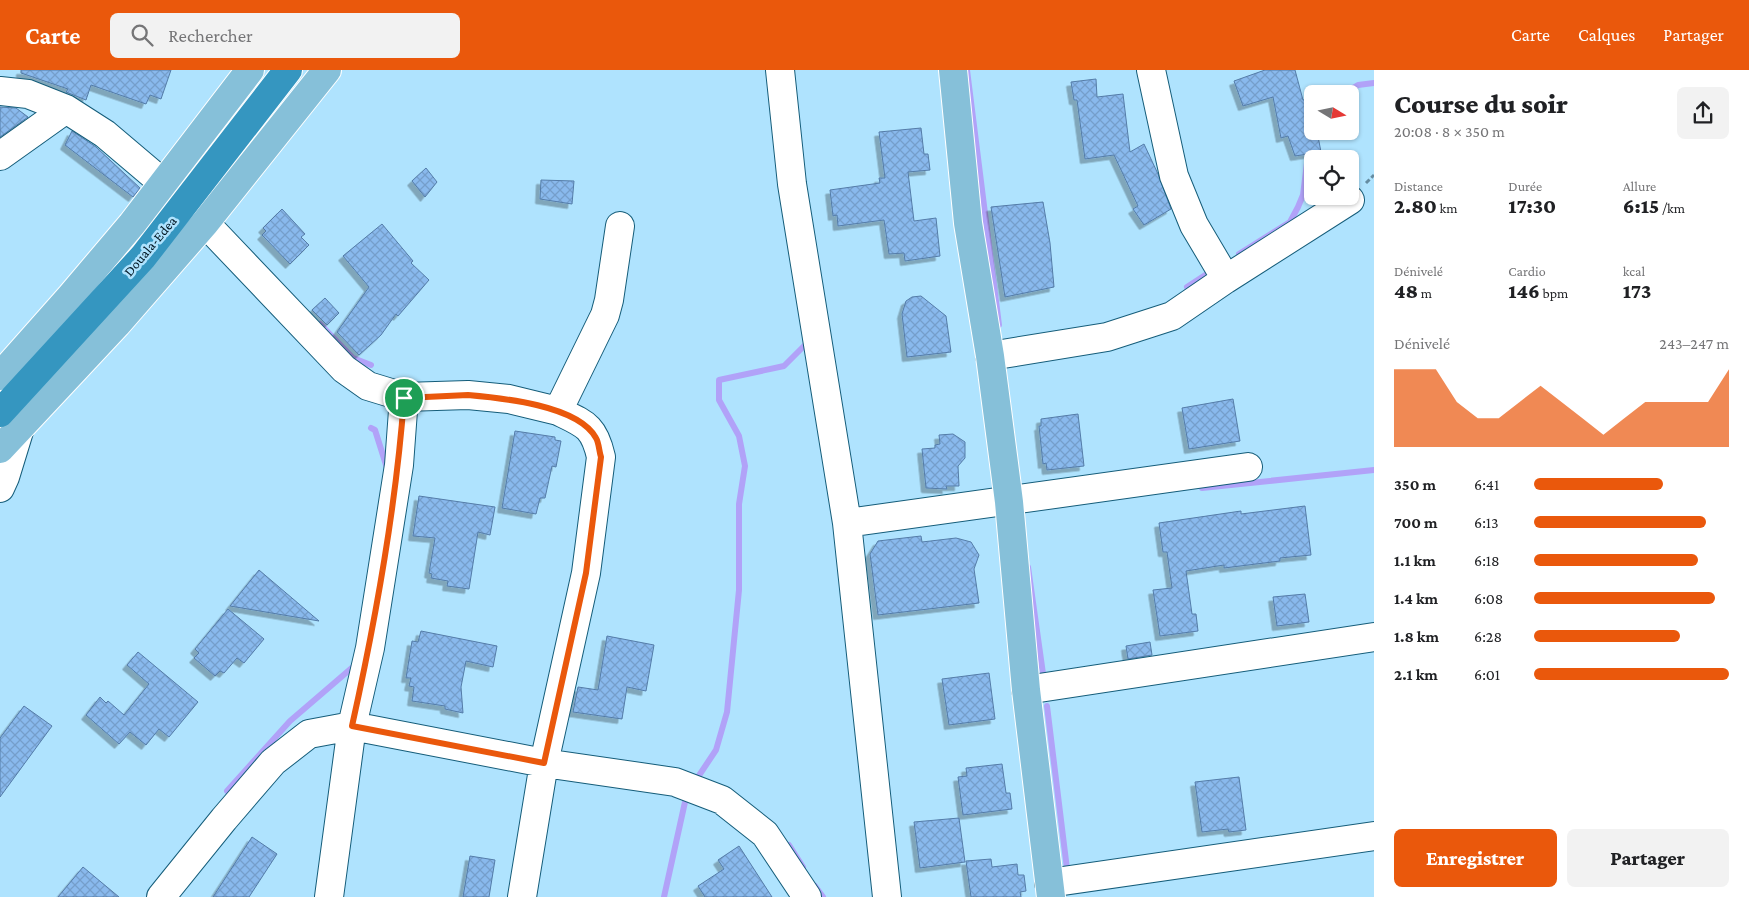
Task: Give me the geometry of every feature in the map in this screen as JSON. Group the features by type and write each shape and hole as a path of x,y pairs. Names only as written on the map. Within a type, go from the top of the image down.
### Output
{"highway":[{"name":"Douala-Edea","path":"10,421 143,257 288,70"}],"main road":[{"path":"0,376 132,224 250,70"},
{"path":"0,449 10,421 117,324 205,223 327,70"},
{"path":"952,70 968,222 990,356 1008,502 1026,690 1050,890"}],"street":[{"path":"780,70 792,184 847,523 888,897"},
{"path":"1151,70 1174,176 1194,225 1226,279"},
{"path":"0,91 28,94 66,109 105,134 164,184"},
{"path":"0,156 66,109"},
{"path":"990,356 1107,337 1172,316 1342,205"},
{"path":"205,223 344,369 368,386 404,398 468,395 509,399 558,411 583,423 597,438 601,457 586,573 544,763 522,897"},
{"path":"558,411 605,315 620,226"},
{"path":"329,897 352,726 370,648 399,465 404,398"},
{"path":"0,488 5,477 10,421"},
{"path":"847,523 1248,467"},
{"path":"1026,690 1374,637"},
{"path":"161,897 273,762 309,734 352,726 544,763 675,782 722,800 765,834 807,897"},
{"path":"1050,890 1374,836"}],"building":[{"path":"21,70 171,70 161,99 150,95 146,104 91,85 86,100 66,92 68,89 21,73"},
{"path":"1265,70 1295,70 1304,100 1304,140 1319,140 1321,150 1304,150 1304,155 1295,156 1288,136 1281,138 1273,97 1243,106 1234,81"},
{"path":"1096,79 1097,97 1123,94 1130,152 1144,144 1171,209 1144,225 1133,209 1138,206 1114,155 1085,159 1077,100 1074,100 1071,82"},
{"path":"0,107 16,108 28,117 0,137"},
{"path":"921,128 924,154 928,154 930,170 908,172 914,221 936,218 940,256 905,261 904,253 889,254 884,220 838,226 837,215 833,216 830,190 880,183 879,178 885,178 879,132"},
{"path":"72,131 96,147 140,188 133,197 65,145"},
{"path":"426,168 437,182 425,197 412,181"},
{"path":"541,180 574,181 572,204 540,199"},
{"path":"1043,202 1050,243 1054,287 1005,297 991,207"},
{"path":"282,209 305,234 301,237 309,245 290,264 262,235 266,231 263,228"},
{"path":"382,224 413,261 411,263 429,280 398,316 396,314 381,335 359,355 337,332 369,287 343,256"},
{"path":"921,296 946,316 951,352 907,357 902,314 906,301 912,297"},
{"path":"325,298 339,313 327,325 312,310"},
{"path":"1233,399 1240,441 1189,449 1182,408"},
{"path":"1078,414 1084,466 1047,470 1046,463 1043,464 1039,426 1041,426 1041,419"},
{"path":"515,431 555,437 555,440 561,441 556,467 552,466 545,498 540,498 536,514 502,508"},
{"path":"953,434 965,442 965,458 958,466 959,486 946,486 947,489 926,488 922,449 935,448 935,445 940,444 939,435"},
{"path":"419,496 495,507 490,535 478,532 469,589 447,586 448,581 431,578 432,574 429,573 435,538 413,536"},
{"path":"1305,506 1311,555 1280,558 1280,561 1224,568 1224,565 1186,571 1192,614 1196,614 1198,631 1160,636 1153,590 1172,588 1167,552 1163,552 1159,523 1241,511 1241,514"},
{"path":"921,536 922,542 956,538 971,542 979,555 974,569 979,603 878,615 870,554 878,541"},
{"path":"259,570 319,621 230,606"},
{"path":"1305,594 1309,622 1277,626 1273,597"},
{"path":"228,609 264,639 244,663 237,658 224,673 220,671 215,676 194,658 199,653 195,649"},
{"path":"421,631 497,646 493,667 466,661 461,687 463,713 445,709 445,706 412,701 414,687 409,686 411,678 406,678 412,641 418,642"},
{"path":"607,636 654,645 646,691 627,687 622,719 573,712 578,687 598,690"},
{"path":"1150,642 1152,655 1128,659 1126,646"},
{"path":"138,652 198,702 169,737 159,729 146,745 130,732 119,744 86,715 100,697 106,703 108,701 124,715 149,684 127,665"},
{"path":"989,673 995,719 949,725 942,679"},
{"path":"24,706 52,726 0,797 0,738"},
{"path":"1002,764 1006,793 1010,793 1012,809 963,815 958,777 967,776 966,768"},
{"path":"1239,777 1246,830 1229,832 1228,829 1202,832 1195,782"},
{"path":"959,818 965,862 920,868 914,822"},
{"path":"252,837 277,854 249,897 213,897"},
{"path":"739,846 772,897 705,897 698,886 724,869 718,860"},
{"path":"470,856 495,860 489,897 463,897"},
{"path":"991,859 992,867 1017,864 1018,875 1024,875 1026,891 1020,892 1021,897 971,897 966,861"},
{"path":"83,867 119,897 58,897"}],"waterway":[{"path":"967,70 999,325"},
{"path":"1358,85 1374,83"},
{"path":"1239,254 1290,222 1303,195 1307,163 1316,140"},
{"path":"1187,287 1213,270"},
{"path":"320,324 353,358 371,365"},
{"path":"694,783 716,750 727,712 739,590 739,504 745,466 739,436 719,400 719,380 784,366 807,343 807,340"},
{"path":"371,428 375,430 387,468"},
{"path":"1202,488 1374,470"},
{"path":"1028,567 1044,681"},
{"path":"227,791 290,721 355,664"},
{"path":"1047,706 1067,869"},
{"path":"664,897 687,793"},
{"path":"789,845 803,867"},
{"path":"815,886 823,897"}],"route":[{"path":"468,395 509,399 558,411 583,423 597,438 601,457 586,573 544,763 352,726 370,648 399,465 404,398 468,395"}]}
